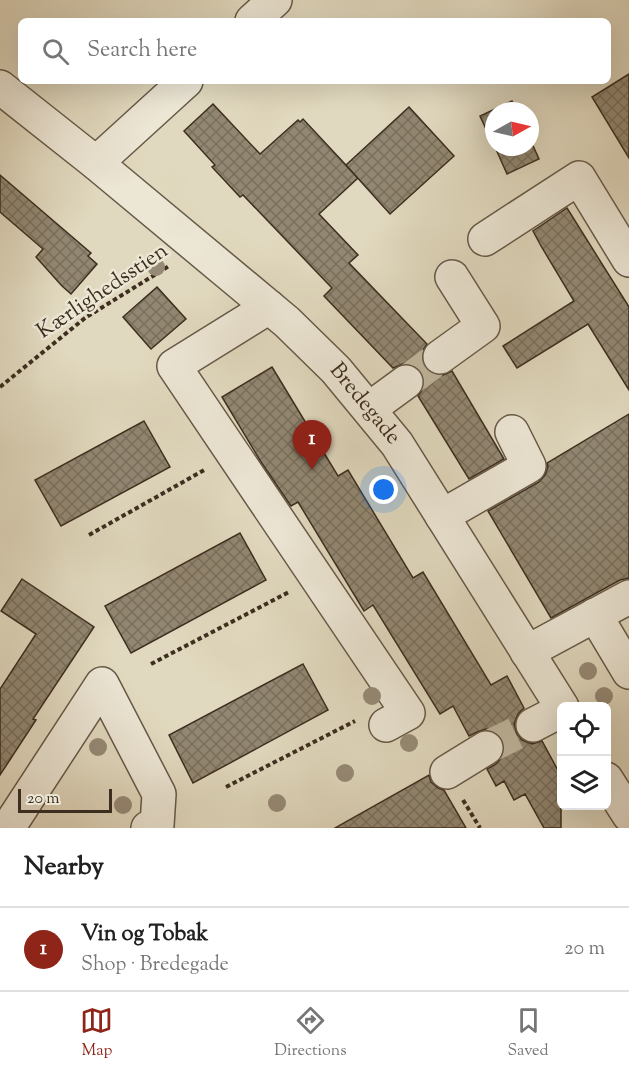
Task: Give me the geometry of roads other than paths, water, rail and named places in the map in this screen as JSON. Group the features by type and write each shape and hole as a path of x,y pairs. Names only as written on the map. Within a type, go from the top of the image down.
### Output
{"street":[{"path":"255,18 275,0"},
{"path":"96,163 183,84"},
{"name":"Bredegade","path":"0,87 287,321 336,370 397,444 557,702"},
{"path":"485,239 579,178 629,260"},
{"path":"440,357 483,326 452,277"},
{"path":"269,307 174,366 317,578 392,712"},
{"path":"369,410 406,382"},
{"path":"442,516 530,466 512,432"},
{"path":"527,652 629,597"},
{"path":"595,615 629,672"},
{"path":"8,828 102,684 159,794 157,825 148,828"},
{"path":"533,725 557,710"},
{"path":"447,772 486,748"},
{"path":"611,787 629,815"}],"tunnel":[{"path":"406,382 440,357"},
{"path":"486,748 533,725"}],"place":[{"name":"Vin og Tobak","path":"312,470"}]}
